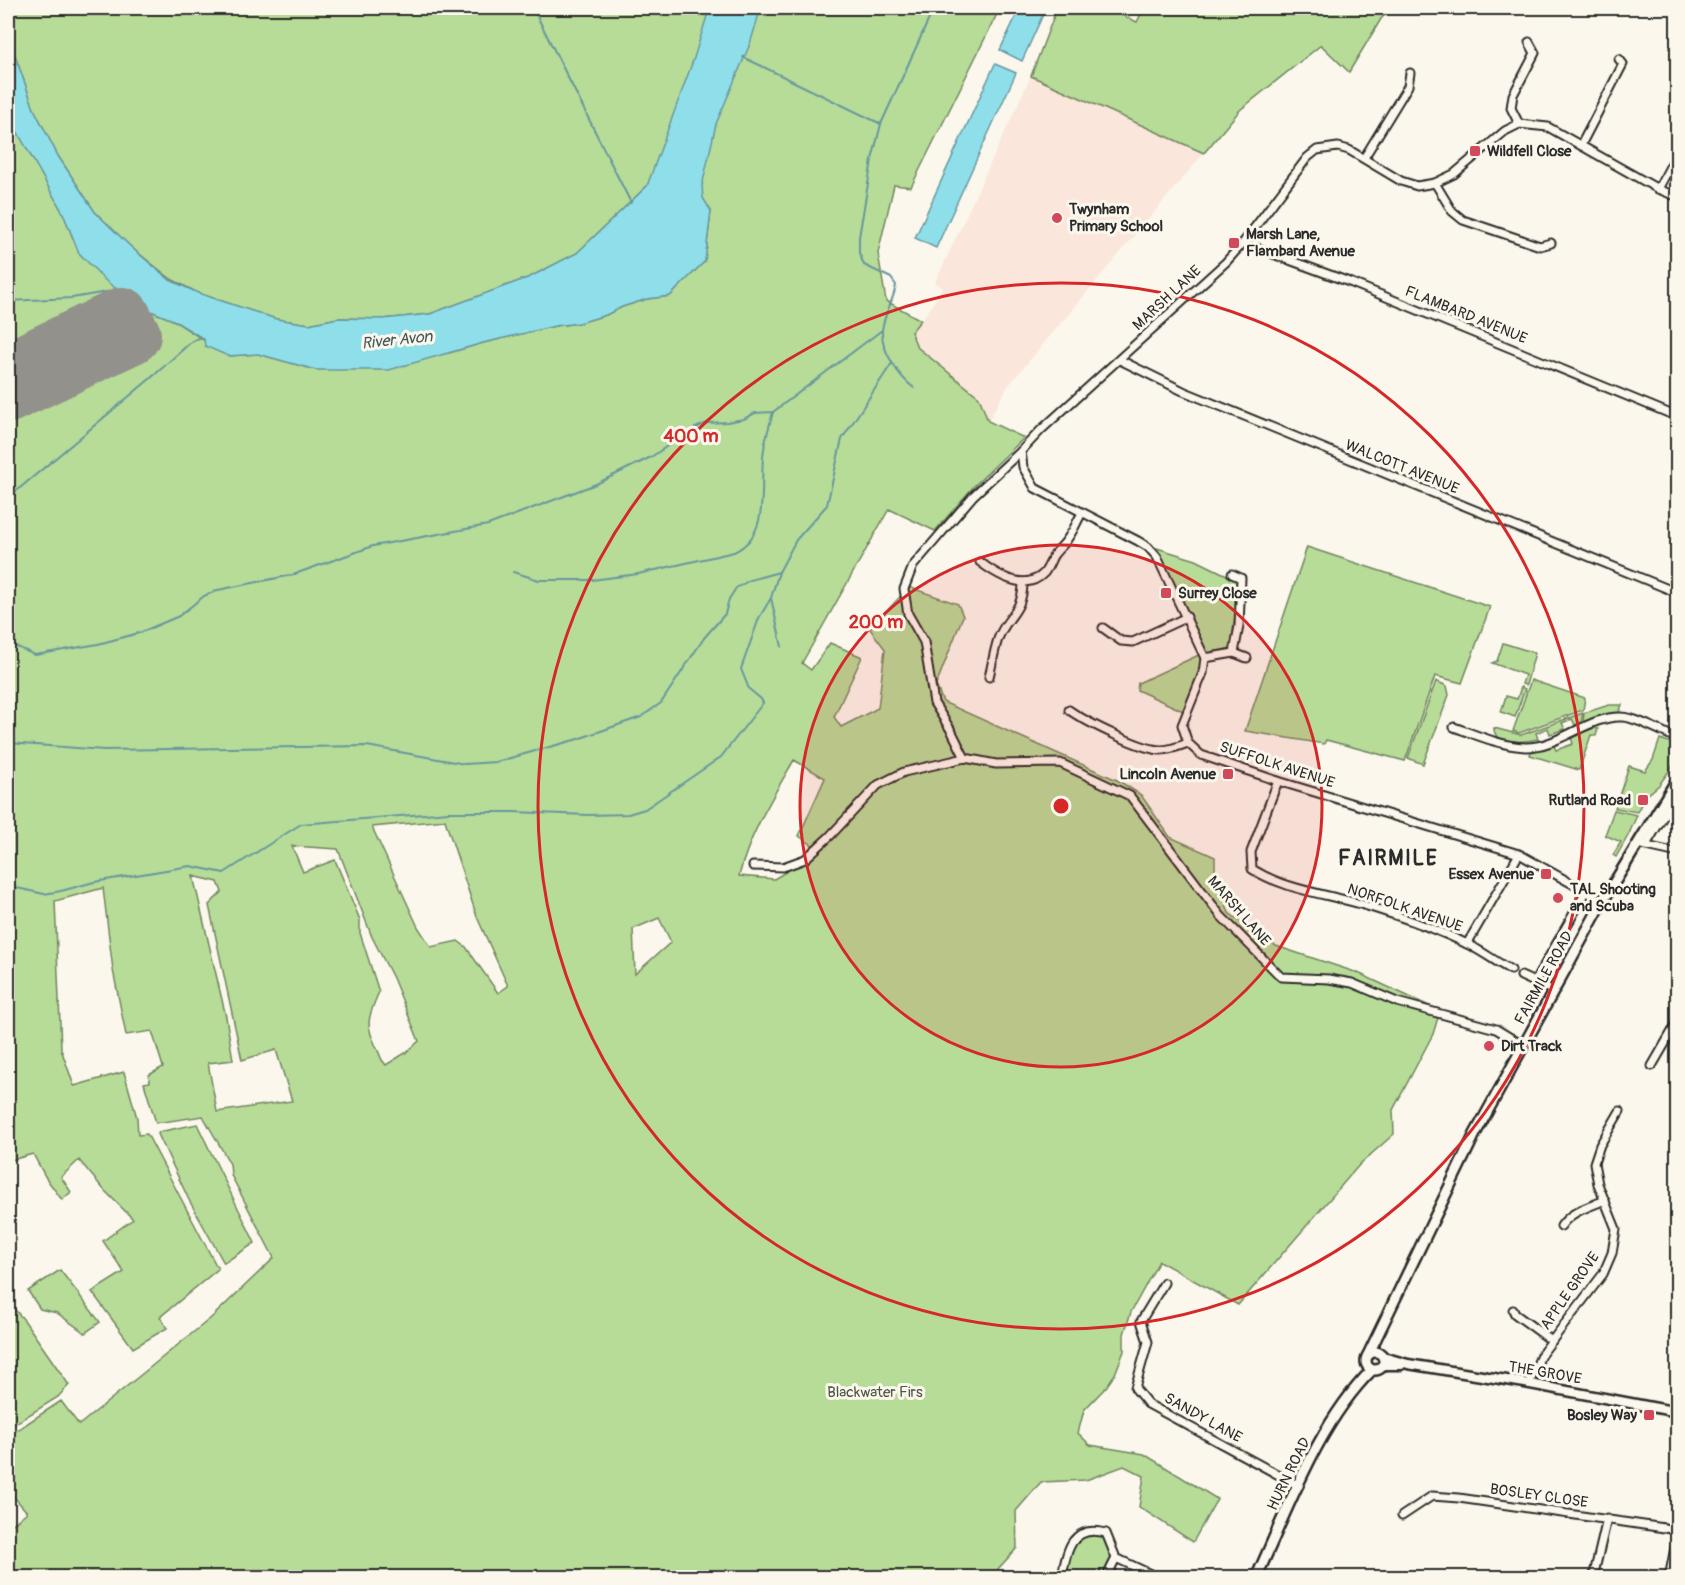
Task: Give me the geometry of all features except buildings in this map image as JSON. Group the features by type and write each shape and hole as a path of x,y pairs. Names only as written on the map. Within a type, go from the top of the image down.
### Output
{"main road":[{"name":"FAIRMILE ROAD","path":"1369,1363 1381,1326 1475,1134 1603,901 1643,845 1677,778"},
{"name":"FAIRMILE ROAD","path":"1381,1326 1382,1358"},
{"path":"1373,1352 1382,1358 1379,1370 1369,1363 1373,1352"},
{"name":"HURN ROAD","path":"1256,1578 1333,1418 1369,1363"}],"street":[{"path":"1519,124 1511,108 1512,94 1535,53 1529,42"},
{"path":"1581,145 1623,64 1619,58"},
{"path":"1410,73 1408,86 1364,158 1401,181 1417,186 1435,183 1455,174 1505,131 1519,124 1548,127 1658,189 1677,197"},
{"name":"MARSH LANE","path":"965,758 934,702 924,642 908,614 904,589 913,566 973,496 1041,430 1217,270 1243,243 1306,158 1317,150 1338,147 1364,158"},
{"path":"1658,189 1677,152"},
{"path":"1435,183 1452,211 1463,220 1540,246 1551,243"},
{"name":"FLAMBARD AVENUE","path":"1243,243 1352,283 1677,417"},
{"name":"WALCOTT AVENUE","path":"1120,360 1182,391 1677,593"},
{"path":"1021,451 1023,467 1035,488 1138,541 1154,552 1166,571 1205,658 1203,674 1183,719 1183,730 1188,743 1159,750 1147,747 1103,730 1070,710"},
{"path":"980,562 1007,579 1023,582 1042,574 1069,537 1082,513"},
{"path":"1232,574 1241,578 1239,626 1234,653"},
{"path":"989,677 997,640 1020,606 1023,582"},
{"path":"1102,628 1121,641 1133,642 1188,617"},
{"path":"1205,658 1234,653 1248,658"},
{"path":"1454,727 1486,738 1527,747 1623,716 1677,739"},
{"name":"SUFFOLK AVENUE","path":"1188,743 1205,757 1519,854 1603,901"},
{"name":"MARSH LANE","path":"753,867 783,867 805,859 831,836 878,785 904,772 965,758 996,764 1060,763 1130,796 1221,916 1281,977 1329,979 1352,983 1396,1002 1496,1029 1524,1046"},
{"name":"NORFOLK AVENUE","path":"1278,781 1251,852 1252,869 1268,879 1366,905 1467,944 1511,970"},
{"path":"1677,792 1643,845 1677,853"},
{"path":"1467,944 1519,854"},
{"name":"FAIRMILE ROAD","path":"1534,983 1586,892"},
{"path":"1521,976 1554,991"},
{"path":"1652,1066 1659,1060 1677,1021"},
{"name":"APPLE GROVE","path":"1529,1384 1541,1355 1603,1274 1612,1253 1616,1228 1595,1172 1595,1155 1620,1111"},
{"path":"1561,1226 1574,1212 1605,1200"},
{"name":"SANDY LANE","path":"1164,1283 1141,1321 1148,1342 1135,1388 1148,1404 1299,1486"},
{"path":"1513,1310 1515,1314 1552,1341"},
{"name":"THE GROVE","path":"1382,1358 1677,1412"},
{"name":"BOSLEY CLOSE","path":"1402,1516 1432,1496 1607,1519 1677,1531"},
{"path":"1593,1578 1607,1519"},
{"path":"1062,1578 1070,1544 1081,1533 1094,1530 1106,1533 1116,1558 1159,1578"},
{"path":"1669,1578 1677,1531"},
{"path":"1106,1578 1116,1558"}],"shaded area":[{"name":"Twynham Primary School","path":"1031,76 1204,153 1008,386 988,421 979,397 916,347 911,332 931,308 942,287 935,283"}],"green space":[{"name":"Blackwater Firs","path":"8,8 1000,8 911,187 894,185 878,253 886,301 921,320 911,332 917,347 979,397 988,421 1024,438 974,486 935,531 889,509 802,663 811,670 830,643 862,657 834,717 841,727 878,708 885,649 870,629 909,587 958,604 963,616 936,685 943,702 1119,781 1141,795 1170,837 1215,857 1215,872 1229,913 1276,946 1358,973 1440,1011 1433,1034 1393,1110 1394,1134 1360,1164 1238,1305 1159,1261 1131,1312 1124,1334 1124,1351 1115,1374 1084,1410 1078,1433 1090,1445 1144,1454 1217,1499 1193,1542 1139,1507 1144,1476 1124,1466 1086,1480 1041,1482 1016,1511 1017,1548 998,1569 1000,1577 8,1577 8,1554 11,1551 8,1546 8,1528 27,1512 8,1490 8,1436 61,1401 79,1425 211,1318 274,1258 231,1175 230,1164 203,1116 156,1123 144,1083 150,1082 149,1075 163,1067 152,1031 126,1035 113,970 103,888 55,901 61,1049 74,1086 124,1072 137,1118 138,1135 147,1134 218,1269 160,1317 167,1328 133,1348 92,1292 124,1272 103,1241 133,1219 79,1160 61,1177 71,1192 62,1200 46,1178 33,1154 8,1161 8,115 63,213 79,253 141,307 173,320 228,356 258,354 316,370 449,353 555,326 579,323 647,299 670,296 705,261 711,211 652,175 647,186 577,253 530,277 430,314 383,319 338,318 309,324 276,319 198,293 171,279 132,248 95,212 58,156 34,109 8,36","holes":["794,760 825,778 799,836 821,851 774,879 739,876 755,830","445,820 477,917 508,986 498,993 466,947 458,941 431,947 418,927 372,827","292,846 338,849 372,937 393,978 419,1041 407,1052 386,1065 369,1027 369,1020 379,992 360,933 360,920 335,860 303,872","193,876 218,882 222,892 209,905 242,1060 276,1050 292,1101 217,1112 208,1063 233,1060 226,1017","659,918 671,942 635,974 633,929"]},
{"path":"1057,8 1106,8 1137,22 1144,8 1391,8 1381,19 1349,72 1321,45 1240,110 1204,153 1031,76"},
{"path":"1307,547 1490,607 1462,683 1435,676 1405,761 1326,740 1324,744 1245,731"},
{"path":"1157,548 1196,560 1239,581 1231,648 1208,653"},
{"path":"1503,643 1535,653 1526,685 1522,684 1525,675 1492,663 1497,661"},
{"path":"1201,654 1201,667 1183,711 1137,690 1138,683"},
{"path":"1531,680 1585,698 1583,710 1519,733 1513,731"},
{"path":"1436,681 1447,686 1449,695 1423,764 1408,758"},
{"path":"1521,687 1525,689 1515,717 1501,712 1506,696 1517,699"},
{"path":"1609,705 1622,705 1618,714 1604,715 1583,722 1584,713"},
{"path":"1583,713 1581,723 1575,725 1572,719 1562,723 1565,729 1550,734 1548,728 1536,733 1538,739 1533,740 1504,740 1495,733 1494,728 1521,735"},
{"path":"1594,728 1598,729 1596,736 1591,735 1579,770 1530,755 1531,751 1553,744 1556,750 1573,744 1571,737"},
{"path":"1660,739 1677,745 1677,760 1659,785 1645,797 1637,812 1615,808 1629,766 1645,771 1653,760"},
{"path":"1614,810 1637,815 1616,857 1613,855 1621,842 1605,835"},
{"path":"197,1124 255,1243 224,1263 189,1200 158,1134"},
{"path":"60,1270 100,1322 85,1333 57,1313 40,1309 28,1291"},
{"path":"8,1304 24,1320 69,1385 58,1397 8,1428"},
{"path":"1094,1533 1103,1536 1112,1558 1102,1577 1066,1578 1069,1555 1075,1544 1086,1535"}],"water":[{"name":"River Avon","path":"708,8 759,8 759,14 750,44 716,124 702,186 703,198 711,211 705,261 670,296 647,299 579,323 555,326 483,343 389,370 316,370 258,354 228,356 205,346 204,339 173,320 141,307 106,281 79,253 63,213 8,115 8,36 34,109 58,156 95,212 132,248 170,280 198,293 276,319 309,324 338,318 383,319 430,314 530,277 577,253 647,186 694,58"},
{"path":"1020,8 1046,8 1022,61 1000,50"},
{"path":"995,64 1016,73 936,248 915,238"}],"waterway":[{"path":"533,8 631,203"},
{"path":"914,388 892,362 882,338 883,325 896,285 891,278 864,265 859,253 859,237 872,160 881,124 934,8"},
{"path":"743,57 881,124"},
{"path":"8,301 72,298 118,290"},
{"path":"8,643 35,655 98,644 139,633 179,616 204,596 218,590 292,575 373,546 488,525 596,484 651,457 691,430 707,423 727,422 744,419 755,413 773,412 882,330"},
{"path":"8,498 191,342 201,337"},
{"path":"8,886 44,894 94,882 190,866 224,873 301,824 449,812 588,815 628,814 645,809 721,757 763,703 749,689 741,669 759,618 771,598 779,572 796,540 827,505 842,439 892,363"},
{"path":"513,572 539,580 592,580 638,574 734,552 746,544 759,520 764,449 773,412"},
{"path":"8,743 104,750 367,746 465,764 496,762 578,739 641,717 661,703 704,638 725,614 729,599 736,588 750,580 779,572"},
{"path":"771,598 782,647"}],"runway":[{"path":"8,371 122,316 132,335 8,394"}],"place":[{"name":"Wildfell Close","path":"1475,151"},
{"name":"Twynham Primary School","path":"1057,218"},
{"name":"Marsh Lane, Flambard Avenue","path":"1234,243"},
{"name":"Surrey Close","path":"1166,593"},
{"name":"Lincoln Avenue","path":"1228,774"},
{"name":"Rutland Road","path":"1643,800"},
{"name":"Essex Avenue","path":"1546,874"},
{"name":"TAL Shooting and Scuba","path":"1558,898"},
{"name":"Dirt Track","path":"1489,1046"},
{"name":"Bosley Way","path":"1649,1415"}],"district":[{"name":"FAIRMILE","path":"1388,858"}]}
